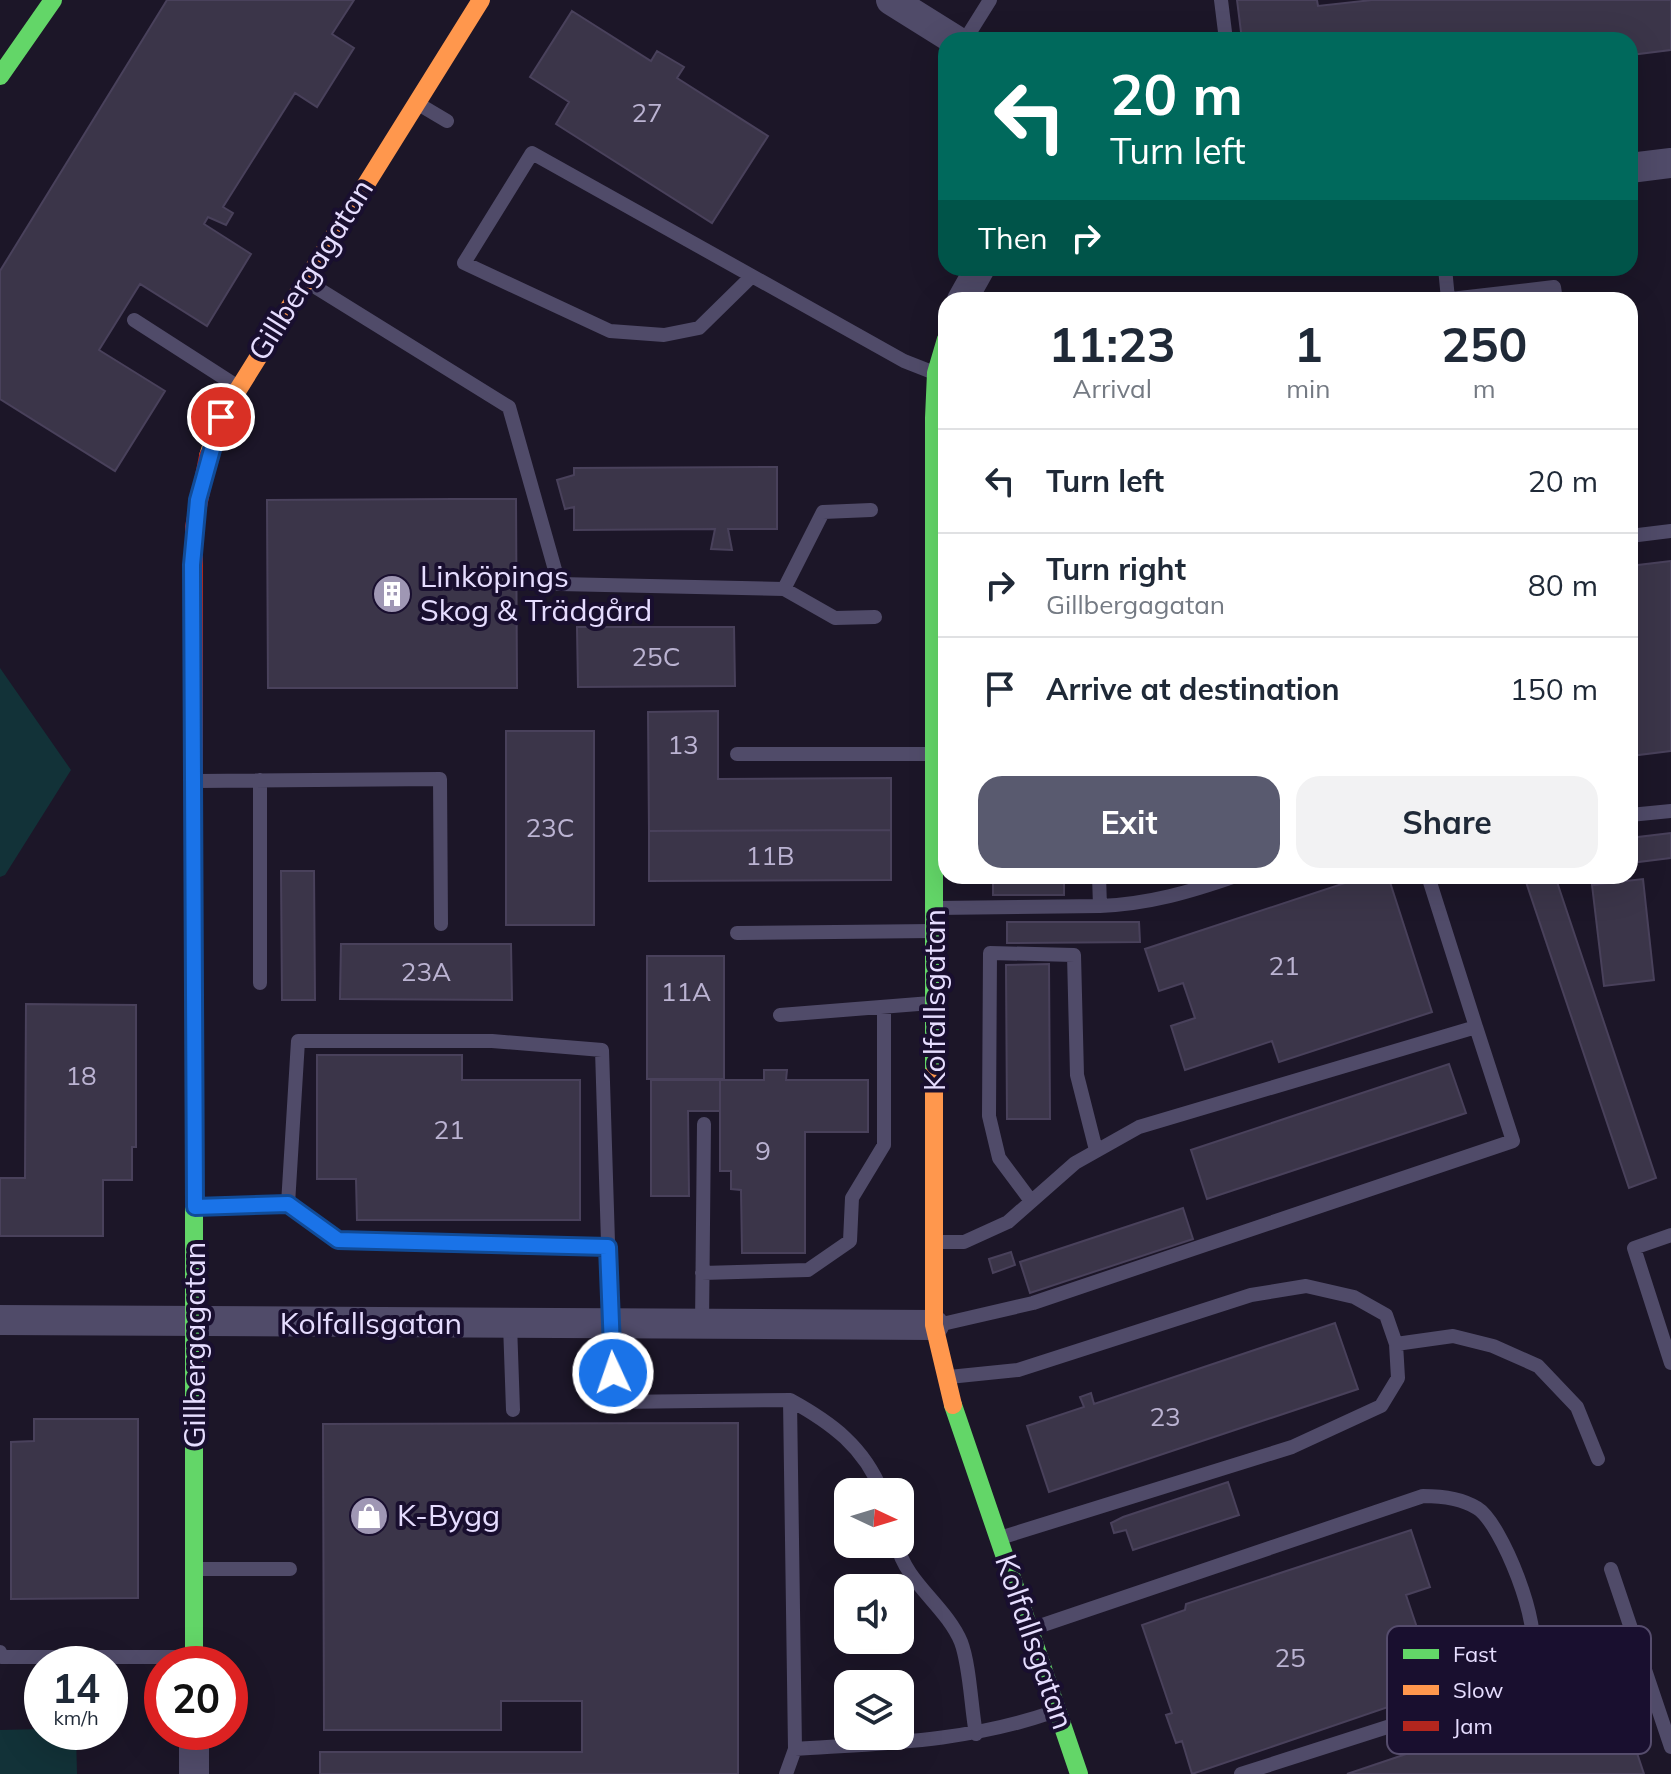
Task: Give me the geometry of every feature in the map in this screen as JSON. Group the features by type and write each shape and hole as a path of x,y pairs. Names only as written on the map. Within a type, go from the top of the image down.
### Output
{"street":[{"path":"0,76 53,0"},
{"name":"Gillbergagatan","path":"194,1646 194,527 207,459 221,417 481,0"},
{"path":"891,0 942,32"},
{"path":"1638,167 1671,163"},
{"name":"Kolfallsgatan","path":"938,366 934,1325 944,1378 1079,1774"},
{"name":"Kolfallsgatan","path":"0,1320 934,1325"},
{"path":"194,1750 194,1774"}],"lane":[{"path":"970,32 990,0"},
{"path":"1221,0 1225,32"},
{"path":"416,103 447,121"},
{"path":"752,276 699,328 664,335 610,331 464,263 532,153 752,276 904,361 936,373"},
{"path":"306,281 509,407 559,584 784,589 835,618 875,617"},
{"path":"1510,292 1554,287 1555,292"},
{"path":"134,320 238,387"},
{"path":"784,589 823,512 871,510"},
{"path":"1638,535 1671,531"},
{"path":"737,754 936,754"},
{"path":"194,781 440,779 441,924"},
{"path":"260,780 260,983"},
{"path":"1638,814 1671,811"},
{"path":"1099,884 1100,906"},
{"path":"936,908 1137,905 1174,898 1213,884"},
{"path":"934,1325 1033,1303 1513,1141 1431,884"},
{"path":"737,933 936,931"},
{"path":"1031,1201 999,1158 989,1116 990,953 1074,955 1077,1075 1096,1150"},
{"path":"780,1015 936,1003"},
{"path":"702,1273 808,1270 850,1241 852,1198 884,1145 884,1007"},
{"path":"934,1242 964,1242 1008,1222 1075,1163 1139,1127 1476,1027"},
{"path":"288,1204 298,1041 492,1041 602,1050 613,1402 790,1400 826,1419 871,1464 876,1478"},
{"path":"702,1325 704,1124"},
{"path":"195,1207 288,1204 338,1240 608,1247"},
{"path":"1671,1235 1634,1248 1671,1363"},
{"path":"944,1378 1018,1370 1251,1295 1306,1286 1354,1297 1386,1315 1396,1344 1398,1378 1381,1406 1292,1447 999,1539"},
{"path":"510,1324 513,1410"},
{"path":"1396,1344 1453,1336 1493,1346 1538,1366 1577,1407 1598,1459"},
{"path":"786,1774 795,1749 790,1400"},
{"path":"1030,1630 1423,1496 1447,1496 1479,1508 1502,1537 1530,1626"},
{"path":"900,1558 961,1642 976,1734"},
{"path":"194,1569 290,1569"},
{"path":"1611,1569 1630,1626"},
{"path":"0,1652 2,1657 144,1659"},
{"path":"1651,1688 1671,1747"},
{"path":"795,1749 918,1743 1002,1730 1057,1710"},
{"path":"1241,1774 1387,1727"}],"green space":[{"path":"0,668 71,770 5,875 0,877"},
{"path":"24,1729 24,1750 76,1750 77,1774 0,1774 0,1730"}],"building":[{"path":"167,0 354,0 332,34 354,48 317,107 295,93 223,207 233,213 226,225 208,217 204,224 251,254 207,326 140,284 99,350 165,391 115,471 0,399 0,271"},
{"path":"1237,0 1317,0 1318,6 1372,0 1671,0 1671,50 1638,54 1638,32 1241,32"},
{"path":"572,11 651,61 657,51 684,67 677,78 768,136 712,223 556,124 569,102 530,77"},
{"path":"777,467 777,529 728,529 732,550 711,549 715,529 574,530 574,507 565,509 557,480 574,475 574,468"},
{"name":"Linköpings Skog & Trädgård","path":"516,499 517,688 268,688 267,500"},
{"path":"1671,561 1671,751 1638,755 1638,565"},
{"path":"577,627 734,627 735,686 578,687"},
{"path":"718,711 718,779 891,778 891,830 649,831 648,712"},
{"path":"506,731 594,731 594,925 506,925"},
{"path":"891,830 891,880 649,881 649,831"},
{"path":"1671,833 1671,858 1638,862 1638,837"},
{"path":"281,871 314,871 315,1000 282,1000"},
{"path":"1643,879 1654,980 1604,986 1592,885 1638,884 1638,880"},
{"path":"993,884 1064,884 1064,895 993,895"},
{"path":"1342,884 1391,884 1432,1012 1279,1062 1272,1041 1185,1070 1171,1026 1195,1018 1183,983 1159,991 1145,949"},
{"path":"1527,884 1558,884 1656,1178 1629,1188"},
{"path":"1007,922 1139,922 1140,942 1007,943"},
{"path":"341,944 511,944 512,1000 340,999"},
{"path":"647,956 724,956 724,1079 647,1079"},
{"path":"1049,964 1050,1119 1007,1119 1006,965"},
{"path":"26,1004 136,1005 136,1147 132,1147 132,1180 103,1180 103,1236 0,1236 0,1178 25,1178"},
{"path":"317,1055 462,1055 462,1080 580,1080 580,1220 357,1220 356,1179 317,1179"},
{"path":"1449,1064 1466,1113 1207,1199 1191,1150"},
{"path":"764,1070 787,1070 786,1080 868,1080 868,1132 805,1132 805,1253 742,1253 741,1190 731,1189 731,1171 720,1171 720,1080 764,1080"},
{"path":"651,1080 720,1080 720,1111 688,1111 689,1196 651,1196"},
{"path":"1183,1208 1193,1239 1030,1293 1020,1262"},
{"path":"1011,1252 1015,1265 993,1273 989,1259"},
{"path":"1335,1323 1358,1389 1049,1492 1027,1426 1084,1407 1080,1397 1091,1393 1094,1404"},
{"path":"34,1419 138,1419 138,1598 11,1599 11,1442 34,1441"},
{"path":"738,1423 738,1774 320,1774 320,1752 582,1752 582,1701 501,1701 501,1730 324,1730 323,1424"},
{"path":"1228,1482 1239,1515 1133,1550 1126,1530 1114,1533 1111,1523 1123,1517"},
{"path":"1411,1530 1430,1587 1406,1595 1416,1626 1387,1626 1387,1707 1192,1774 1182,1741 1176,1743 1166,1715 1172,1713 1142,1625 1185,1610 1186,1604"},
{"path":"1406,1754 1637,1754 1644,1774 1347,1774"}],"traffic: fast":[{"path":"0,76 53,0"},
{"path":"934,1073 934,418 938,366"},
{"path":"194,919 194,1646"},
{"path":"953,1405 1079,1774"}],"traffic: slow":[{"path":"208,456 221,417 481,0"},
{"path":"934,1073 934,1325 953,1405"}],"traffic: jam":[{"path":"194,919 194,527 208,456"}],"place":[{"name":"Linköpings Skog & Trädgård","path":"392,594"},
{"name":"K-Bygg","path":"369,1516"}],"route":[{"path":"221,417 198,500 192,565 195,1207 288,1204 338,1240 608,1247 613,1373"}]}
